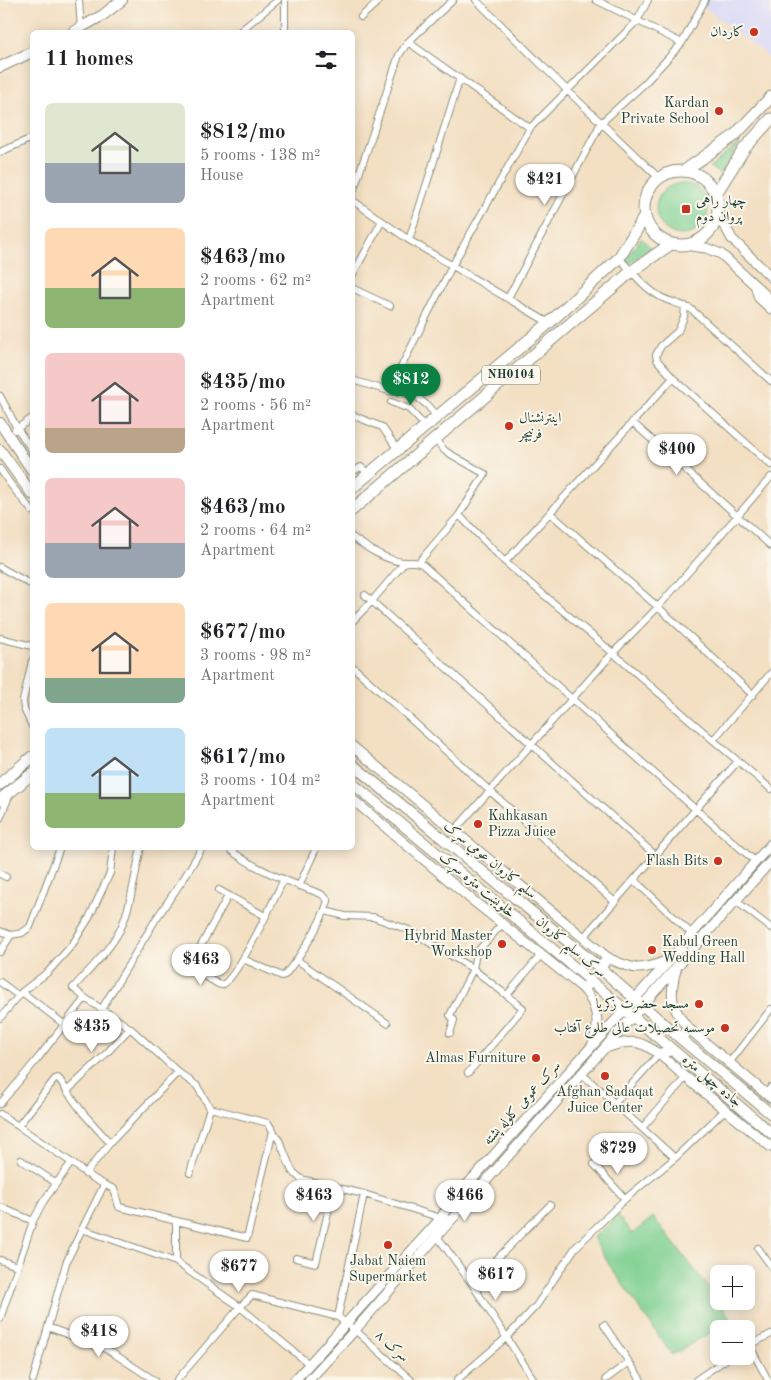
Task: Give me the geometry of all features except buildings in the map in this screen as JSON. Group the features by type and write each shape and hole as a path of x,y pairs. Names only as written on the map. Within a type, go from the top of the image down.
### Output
{"highway":[{"path":"684,171 734,136 771,97"},
{"path":"715,194 744,149 771,118"},
{"path":"659,178 671,172 684,171 697,175 708,183 715,194 716,216"},
{"name":"NH0104","path":"355,486 549,323 620,258 644,216 644,202 649,189 659,178"},
{"path":"644,216 650,228 659,238 677,244"},
{"name":"NH0104","path":"355,508 632,271 677,244 698,241 710,231 716,216"},
{"path":"0,784 30,759"},
{"path":"0,800 30,776"}],"main road":[{"path":"79,30 122,0"},
{"path":"0,67 30,53"},
{"path":"716,216 732,239 769,273"},
{"path":"677,244 706,248 721,254 771,300"},
{"path":"755,285 760,298 771,309"},
{"path":"0,424 30,467"},
{"path":"0,450 30,491"},
{"name":"څلویښت متره سړک","path":"355,748 608,958 627,967 638,968 649,967 671,959"},
{"name":"سلیم کاروان عومي سړک","path":"355,766 600,968 771,1114"},
{"name":"سرک سلیم کاروان","path":"355,785 771,1133"},
{"name":"څلویښت متره سړک","path":"355,802 540,956 584,989 597,1013 598,1022 592,1046"},
{"name":"سرک عمومی کلوله پشته","path":"309,1380 604,1049 671,959 771,844"},
{"name":"سرک عمومی کلوله پشته","path":"639,1002 678,966 771,861"},
{"path":"600,968 608,958"},
{"name":"جاده چهل متره","path":"678,966 672,985 672,1000 678,1017 729,1063 769,1093"},
{"path":"584,989 591,981"},
{"name":"سرک عمومی کلوله پشته","path":"295,1380 592,1046 629,1014"},
{"path":"682,1039 688,1028"},
{"name":"جاده چهل متره","path":"604,1049 619,1043 643,1044 659,1054 771,1147"},
{"path":"659,1054 672,1050"}],"street":[{"path":"77,30 79,0"},
{"path":"241,30 278,0"},
{"path":"285,0 285,30"},
{"path":"361,18 380,0"},
{"path":"355,186 399,55 408,42 453,0"},
{"path":"476,0 659,178"},
{"path":"596,0 682,43"},
{"path":"389,390 452,266 530,128 638,21 648,0"},
{"path":"508,298 601,123 644,84 682,43 705,0"},
{"path":"408,42 530,128"},
{"path":"409,240 460,78"},
{"path":"0,152 30,139"},
{"path":"355,202 409,240 549,323"},
{"path":"355,270 382,221"},
{"path":"620,258 648,289 669,302 685,306 691,310 771,382"},
{"path":"355,289 390,306"},
{"path":"685,306 684,317 678,331 661,346 656,355 657,360 673,378 771,466"},
{"path":"505,562 673,378"},
{"path":"355,381 416,396 437,417"},
{"path":"0,396 17,428 30,447"},
{"path":"391,402 409,408 425,426"},
{"path":"355,417 382,427 398,450"},
{"path":"8,434 30,419"},
{"path":"632,422 771,546"},
{"path":"419,562 459,515 484,474 445,452 436,440"},
{"path":"355,470 361,467 369,474"},
{"path":"0,469 30,509"},
{"path":"454,831 613,653 658,607 771,477"},
{"path":"550,513 658,607 753,695"},
{"path":"459,515 505,562 771,789"},
{"path":"355,539 384,556 404,562 419,562 756,862"},
{"path":"355,619 404,562"},
{"path":"0,567 30,584"},
{"path":"365,595 656,855"},
{"path":"0,638 30,646"},
{"path":"355,669 615,902"},
{"path":"30,670 23,701 30,722"},
{"path":"713,740 771,673"},
{"path":"583,938 738,761"},
{"path":"0,818 12,791"},
{"path":"0,931 11,935 22,933 30,927 59,850"},
{"path":"0,1018 21,994 48,972 72,945 89,918 110,873 113,850"},
{"path":"142,850 129,904 120,930 110,947 73,988 130,1028 178,1072 197,1086 210,1108 268,1124 280,1142 292,1171 301,1179 364,1194 441,1218 452,1219"},
{"path":"102,1010 156,919 201,850"},
{"path":"230,850 238,856 284,880 321,894 328,901 325,911 297,960 285,976 243,959"},
{"path":"300,886 315,850"},
{"path":"228,896 190,964 192,968 218,984 228,980 243,959 284,880"},
{"path":"634,880 692,934"},
{"path":"220,890 265,916"},
{"path":"736,901 771,928"},
{"path":"325,911 345,916 373,917 409,930 473,969 523,1008 468,1074"},
{"path":"450,1034 454,1020 450,1015 473,969 476,953 502,924"},
{"path":"0,952 11,935"},
{"path":"507,995 540,956"},
{"path":"297,960 387,1023"},
{"path":"0,982 65,1024"},
{"path":"0,1104 85,998"},
{"path":"729,1063 771,1009"},
{"path":"66,1092 130,1028"},
{"path":"615,1103 659,1054"},
{"path":"85,1174 110,1143 178,1072"},
{"path":"582,1073 675,1158"},
{"path":"643,1128 686,1077"},
{"path":"18,1126 55,1079 58,1078 66,1092 110,1143"},
{"path":"190,1173 210,1108"},
{"path":"457,1380 507,1337 536,1306 575,1248 626,1199 675,1158 725,1110"},
{"path":"0,1114 85,1174 114,1189 119,1207 247,1238 273,1131"},
{"path":"21,1160 56,1183"},
{"path":"0,1315 33,1221 43,1202 71,1163"},
{"path":"594,1164 626,1199"},
{"path":"33,1380 66,1263 104,1185"},
{"path":"296,1258 316,1263 334,1187"},
{"path":"177,1380 252,1295 338,1316 364,1194"},
{"path":"472,1284 550,1205"},
{"path":"0,1207 33,1221"},
{"path":"176,1221 176,1262"},
{"path":"82,1229 176,1262 240,1307 309,1364"},
{"path":"437,1236 472,1284 534,1380"},
{"path":"758,1248 771,1266"},
{"path":"0,1260 17,1266"},
{"path":"0,1287 9,1290"},
{"name":"سرک ۸","path":"338,1316 411,1380"},
{"path":"604,1325 641,1380"},
{"path":"48,1327 108,1350 154,1380"},
{"path":"755,1342 771,1334"},
{"path":"755,1358 768,1380"},
{"path":"606,1379 629,1362"},
{"path":"696,1380 718,1365"}],"shaded area":[{"name":"کاردان","path":"707,0 771,0 771,59 703,6"}],"green space":[{"path":"741,141 720,175 710,167"},
{"path":"677,183 687,183 701,190 708,204 708,214 701,228 687,235 677,235 667,231 660,224 656,214 656,204 660,194 667,187"},
{"path":"641,238 651,248 628,264 625,261"},
{"path":"618,1215 632,1234 653,1217 710,1289 710,1310 725,1310 730,1320 710,1320 710,1333 672,1355 610,1266 593,1238"}],"place":[{"name":"کاردان","path":"754,32"},
{"name":"Kardan Private School","path":"719,111"},
{"name":"چهار راهی پروان دوم","path":"686,209"},
{"name":"اینترنشنال فرنیچر","path":"509,426"},
{"name":"Kahkasan Pizza Juice","path":"478,824"},
{"name":"Flash Bits","path":"718,861"},
{"name":"Hybrid Master Workshop","path":"502,944"},
{"name":"Kabul Green Wedding Hall","path":"652,950"},
{"name":"مسجد حضرت زکریا","path":"699,1004"},
{"name":"موسسه تحصیلات عالی طلوع آفتاب","path":"725,1028"},
{"name":"Almas Furniture","path":"536,1058"},
{"name":"Afghan Sadaqat Juice Center","path":"605,1076"},
{"name":"Jabat Naiem Supermarket","path":"388,1245"}]}
